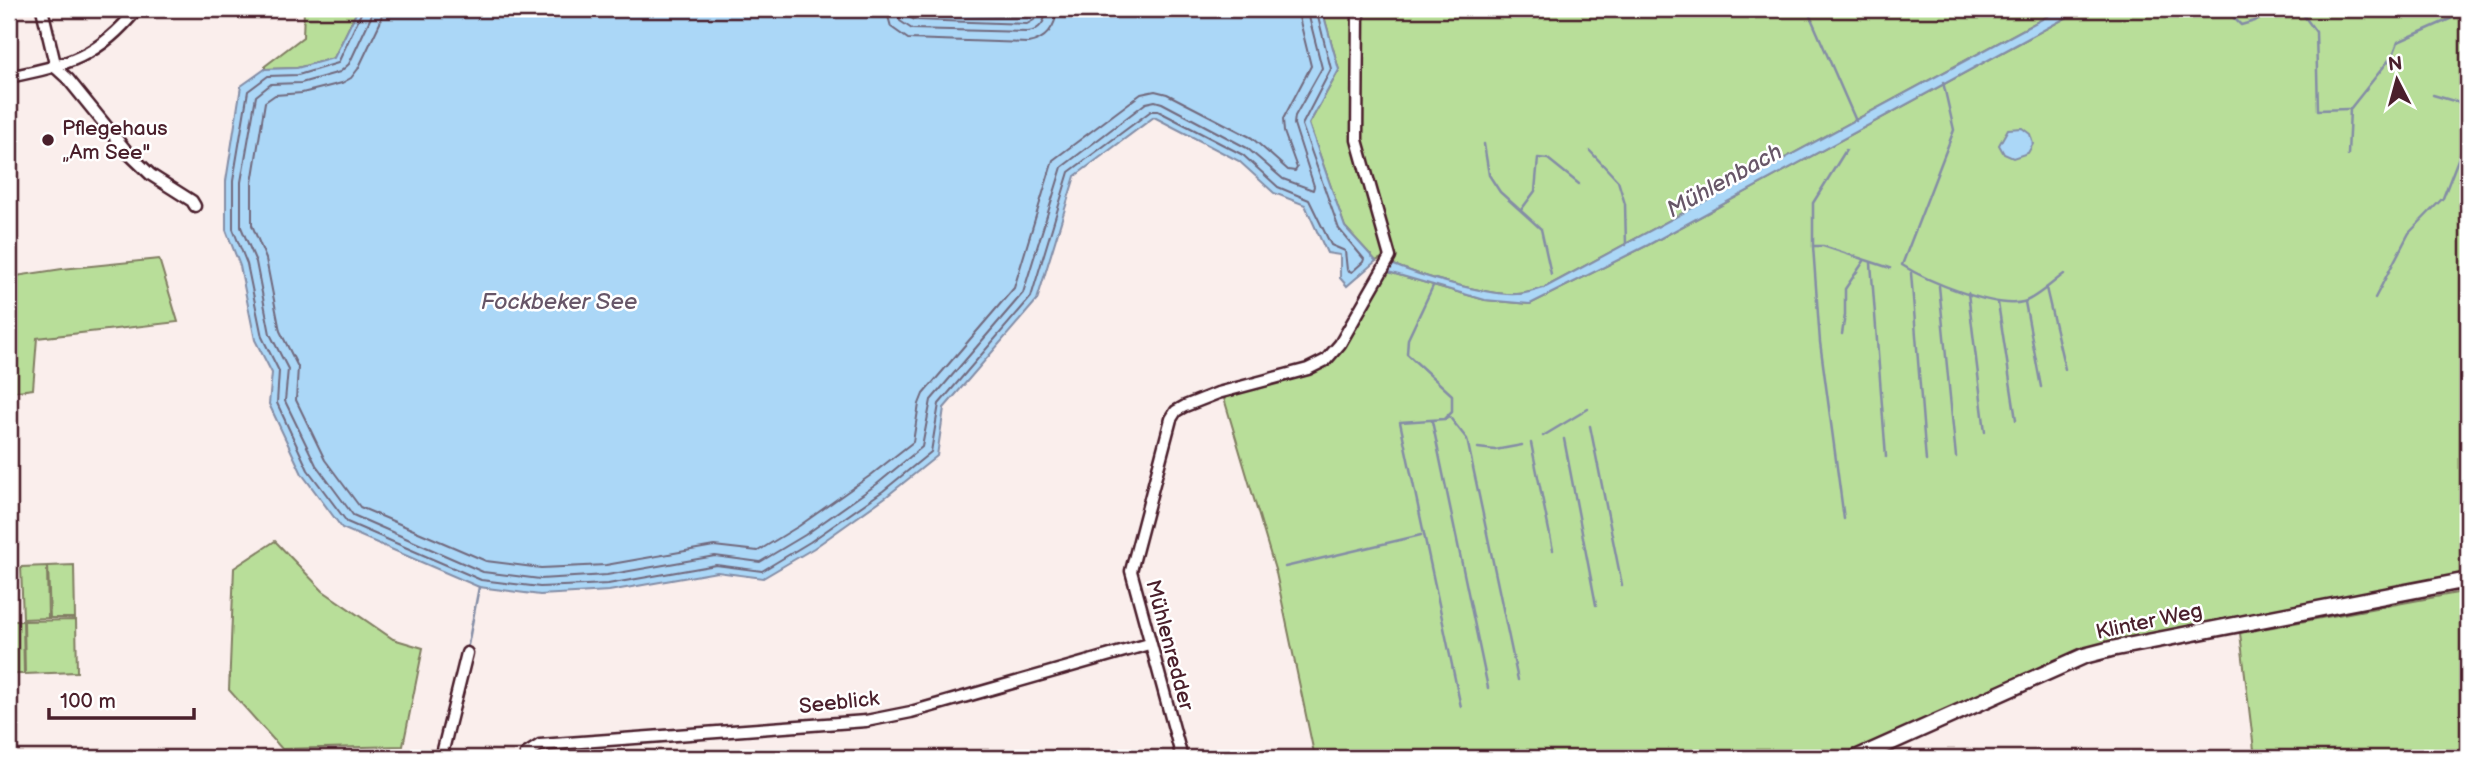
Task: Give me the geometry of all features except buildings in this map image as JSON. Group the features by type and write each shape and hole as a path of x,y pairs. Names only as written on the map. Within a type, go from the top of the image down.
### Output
{"street":[{"path":"42,9 56,68 150,175 192,201 195,206"},
{"path":"9,77 56,68 85,55 115,34 137,9"},
{"name":"Mühlenredder","path":"1182,758 1130,571 1171,419 1176,411 1218,393 1308,369 1326,360 1340,344 1390,257 1357,140 1358,9"},
{"name":"Klinter Weg","path":"1856,758 2084,656 2468,580"},
{"name":"Seeblick","path":"526,754 540,745 866,721 911,712 1149,644"},
{"path":"441,758 467,653"}],"green space":[{"path":"304,9 358,9 334,58 297,68 265,69 265,66 303,37"},
{"path":"909,9 1032,9 1028,17 915,13"},
{"path":"1322,9 1354,9 1352,141 1388,255 1376,261 1345,227 1309,124 1339,70"},
{"path":"1361,9 2061,9 1544,288 1527,293 1504,294 1434,279 1389,263 1361,140 1364,46"},
{"path":"2082,9 2468,9 2468,574 2082,649 1839,758 1315,758 1276,573 1223,395 1307,375 1328,364 1352,334 1385,271 1485,300 1530,304 1648,245"},
{"path":"159,259 178,322 37,338 33,389 9,392 9,277"},
{"path":"275,541 323,591 393,639 423,648 403,746 282,749 229,690 234,568"},
{"path":"74,565 75,618 50,618 48,566"},
{"path":"47,566 48,618 23,619 21,567"},
{"path":"2468,591 2468,758 2255,758 2240,633"},
{"path":"76,620 77,672 25,674 24,621"},
{"path":"9,621 23,621 24,674 9,674"}],"water":[{"name":"Fockbeker See","path":"358,9 909,9 915,13 1028,17 1032,9 1322,9 1339,70 1309,124 1345,227 1376,261 1347,286 1340,278 1340,255 1327,253 1305,205 1274,193 1239,161 1154,117 1075,176 1037,300 944,408 937,456 814,548 763,578 717,572 609,591 540,595 479,587 342,528 302,474 269,404 272,373 255,340 240,266 226,230 226,181 241,86 265,69 297,68 334,58"},
{"path":"2061,9 2082,9 1648,245 1530,304 1485,300 1385,271 1389,263 1452,284 1504,294 1544,288"},
{"path":"2022,128 2030,134 2033,144 2028,153 2013,158 2004,154 1999,145 2008,129"}],"waterway":[{"path":"1807,9 1856,121"},
{"path":"2229,9 2230,14 2241,25 2255,21 2273,9"},
{"path":"2299,9 2316,32 2318,110 2348,109"},
{"path":"2348,155 2350,109 2393,55 2398,42 2468,11"},
{"path":"1943,82 1954,130 1902,265 1961,292 2011,303 2033,298 2064,274"},
{"path":"2433,95 2468,105"},
{"path":"2375,298 2409,233 2443,198 2468,134"},
{"path":"1484,144 1489,175 1500,192 1541,229 1551,274"},
{"path":"1844,519 1820,342 1813,246 1813,203 1846,150"},
{"path":"1590,151 1618,181 1625,204 1626,245"},
{"path":"1521,210 1535,191 1538,158 1548,159 1579,184"},
{"path":"1813,246 1823,246 1890,268"},
{"path":"1842,334 1845,289 1864,261"},
{"path":"1871,263 1886,457"},
{"path":"1911,273 1926,461"},
{"path":"1433,286 1408,339 1407,354 1452,395 1452,412 1445,419 1400,422 1461,707"},
{"path":"1939,286 1956,457"},
{"path":"2046,288 2065,369"},
{"path":"1968,293 1985,432"},
{"path":"2025,302 2041,387"},
{"path":"1998,303 2016,420"},
{"path":"1543,436 1588,409"},
{"path":"1448,415 1467,439 1518,680"},
{"path":"1432,421 1488,688"},
{"path":"1590,426 1622,585"},
{"path":"1564,439 1596,605"},
{"path":"1531,443 1553,550"},
{"path":"1478,448 1495,450 1522,445"},
{"path":"1285,567 1421,535"},
{"path":"468,645 479,587"}],"place":[{"name":"Pflegehaus „Am See\"","path":"48,140"}],"water label":[{"name":"Mühlenbach","path":"1724,180"}]}
